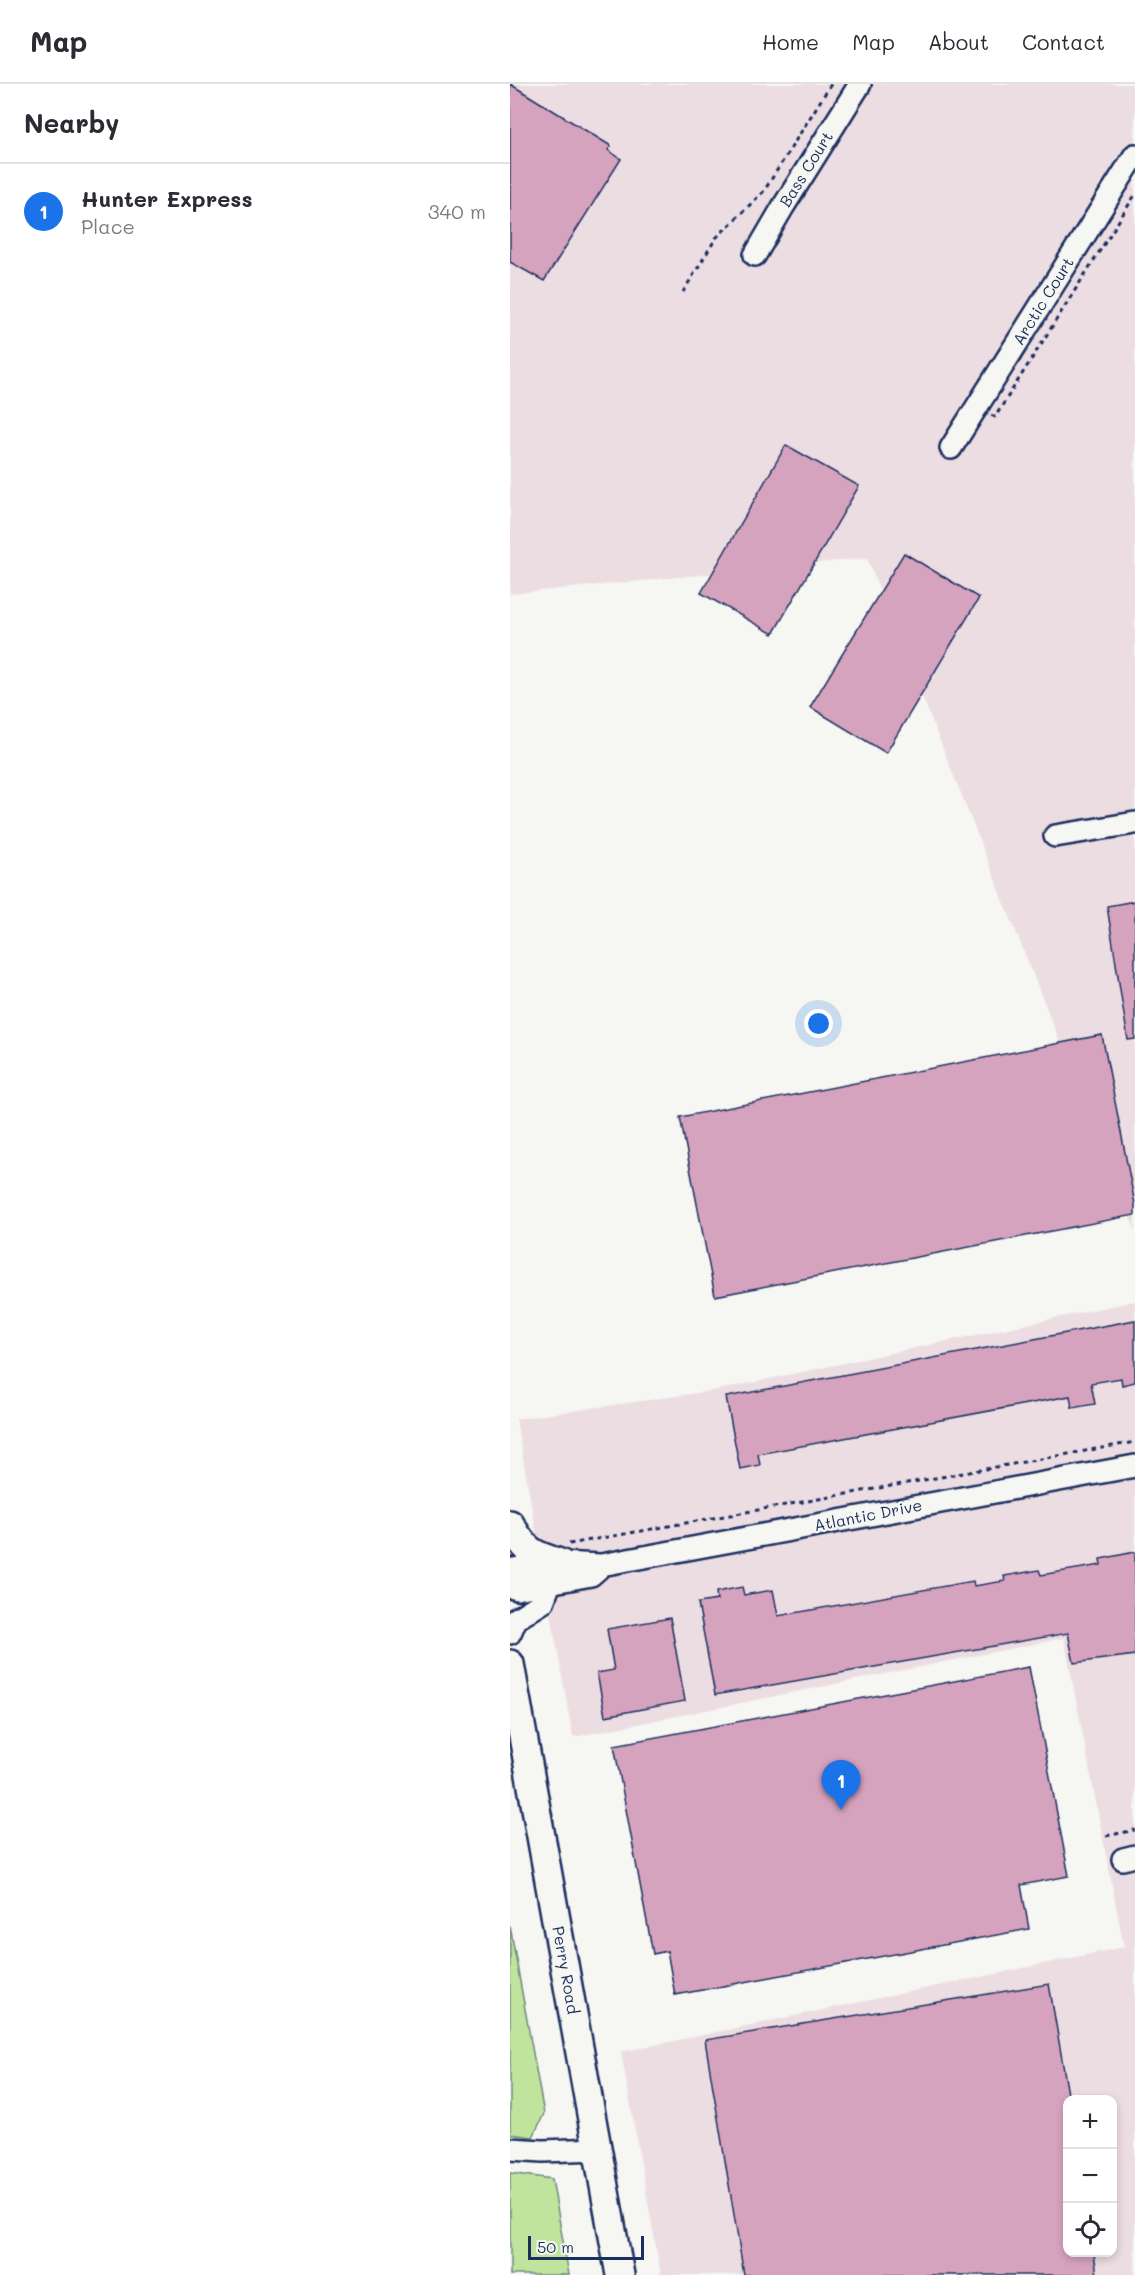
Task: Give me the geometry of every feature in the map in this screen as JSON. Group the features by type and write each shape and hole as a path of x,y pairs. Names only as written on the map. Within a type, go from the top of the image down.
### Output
{"main road":[{"path":"510,1524 518,1539 534,1555 558,1564"},
{"name":"Perry Road","path":"510,1664 620,2275"}],"street":[{"name":"Bass Court","path":"755,255 860,84"},
{"name":"Arctic Court","path":"951,448 1135,155"},
{"path":"1055,836 1135,822"},
{"name":"Atlantic Drive","path":"510,1572 514,1569 558,1564 601,1565 1135,1466"},
{"path":"510,1633 516,1619 543,1602 558,1564"},
{"name":"Atlantic Drive","path":"510,1587 517,1589 558,1564"},
{"path":"510,2149 543,2151 599,2149"}],"path":[{"path":"683,292 716,238 764,191 831,84"},
{"path":"977,406 995,417 1135,195"},
{"path":"558,1564 1135,1442"},
{"path":"1106,1836 1135,1830"}],"shaded area":[{"path":"510,84 1135,84 1135,1230 867,558 510,594"},
{"path":"1135,1301 1135,2275 661,2275 621,2052 1124,1947 1064,1638 573,1737 516,1419 718,1390"}],"green space":[{"path":"510,1926 544,2114 533,2137 510,2134"},
{"path":"510,2173 552,2179 569,2275 510,2275"}],"building":[{"path":"510,84 611,146 608,150 621,159 544,281 510,262"},
{"path":"786,445 859,486 773,634 701,593"},
{"path":"904,553 979,598 886,753 810,707"},
{"path":"1135,901 1135,1039 1128,1040 1107,906"},
{"path":"1102,1035 1135,1204 1135,1215 715,1296 680,1117"},
{"path":"1135,1320 1135,1382 1122,1385 1121,1378 1091,1383 1095,1404 1072,1408 1070,1396 758,1454 760,1465 740,1469 726,1397"},
{"path":"1135,1552 1135,1655 1074,1663 1068,1633 715,1695 698,1603 717,1600 716,1592 742,1587 744,1595 773,1590 778,1616 973,1581 974,1586 1005,1581 1004,1576 1039,1570 1041,1575 1101,1565 1100,1559"},
{"path":"670,1618 685,1701 605,1716 597,1673 614,1670 607,1629"},
{"path":"1029,1667 1069,1876 1021,1885 1029,1929 675,1995 667,1951 653,1954 614,1745"},
{"path":"1049,1984 1068,2094 1063,2095 1063,2257 1095,2257 1097,2275 744,2275 705,2040"}],"place":[{"name":"Hunter Express","path":"841,1810"}]}
